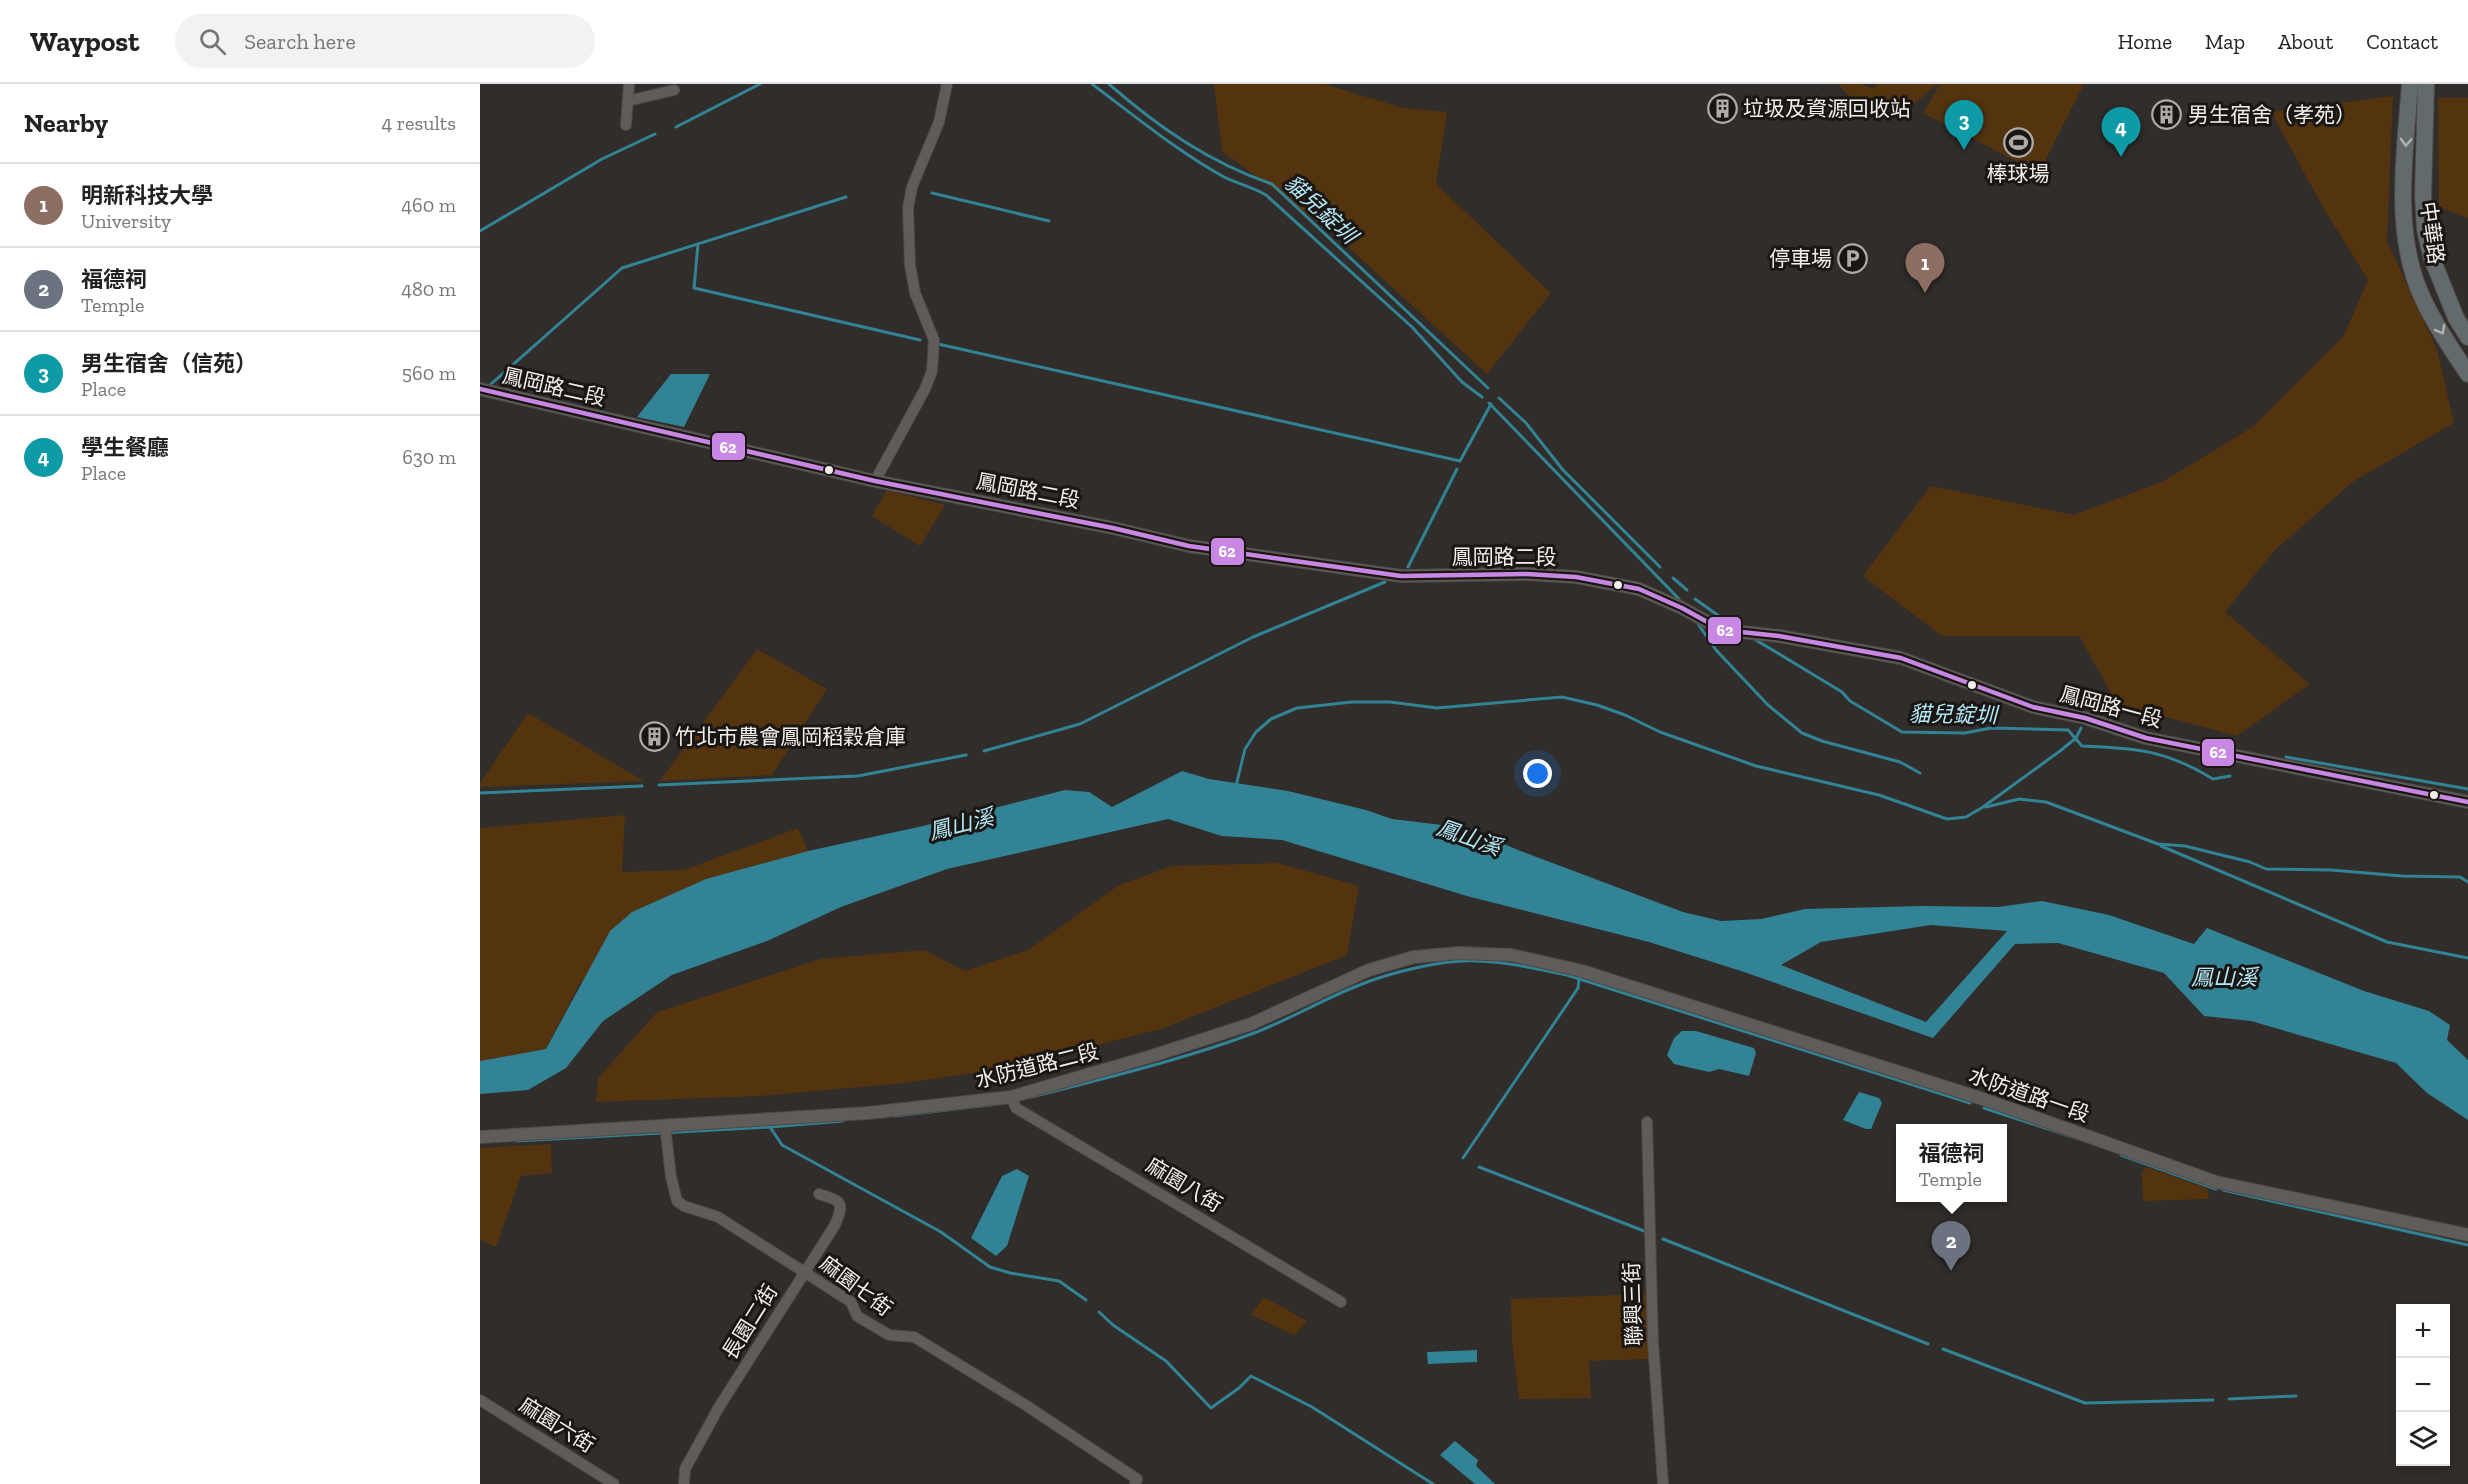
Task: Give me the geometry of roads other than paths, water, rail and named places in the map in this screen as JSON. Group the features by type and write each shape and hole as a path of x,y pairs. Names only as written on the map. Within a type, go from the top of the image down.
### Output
{"main road":[{"name":"中華路","path":"2410,84 2403,213 2408,248 2423,299 2468,374"},
{"name":"中華路","path":"2426,84 2425,229 2431,256 2456,318 2468,337"}],"street":[{"path":"875,481 925,389 932,371 934,340 915,293 910,265 908,208 912,187 939,122 947,84"},
{"path":"626,85 628,100 626,125"},
{"path":"628,100 674,90"},
{"name":"鳳岡路二段","path":"480,389 875,481 1113,528 1189,546 1401,576 1527,574 1575,577 1639,589 1682,608 1722,630 1736,632"},
{"name":"鳳岡路一段","path":"1736,632 1779,636 1901,658 2033,707 2085,718 2146,738 2468,802"},
{"name":"水防道路二段","path":"480,1137 666,1130 1014,1102 1251,1024 1369,970 1414,957 1458,953 1511,955 1582,971"},
{"name":"水防道路一段","path":"1582,971 1983,1099 2216,1182 2468,1235"},
{"name":"麻園八街","path":"1014,1102 1341,1302"},
{"name":"聯興三街","path":"1647,1122 1653,1342 1663,1484"},
{"name":"麻園七街","path":"666,1130 671,1177 677,1201 718,1217 851,1302 857,1316 889,1335 914,1337 1027,1406 1136,1481"},
{"name":"長園二街","path":"684,1484 685,1469 719,1407 835,1225 841,1211 838,1200 819,1194"},
{"name":"麻園六街","path":"480,1400 614,1484"}],"water":[{"path":"671,374 710,374 684,427 637,417"},
{"name":"鳳山溪","path":"1182,771 1209,779 1288,791 1366,810 1392,819 1467,828 1518,850 1683,912 1721,921 1761,919 1805,909 1998,907 2042,901 2109,915 2194,944 2207,928 2364,991 2429,1011 2450,1025 2447,1040 2468,1060 2468,1120 2427,1093 2396,1063 2251,1021 2204,1016 2164,973 2058,943 2015,944 1933,1038 1741,971 1649,942 1467,896 1282,840 1222,836 1168,819 947,869 841,907 767,941 672,975 603,1021 566,1068 528,1090 480,1094 480,1061 546,1049 610,931 632,912 706,879 808,851 923,826 1065,790 1089,792 1112,807","holes":["1931,925 2007,931 1926,1022 1781,965 1821,942"]},
{"path":"1682,1031 1696,1031 1754,1048 1756,1053 1749,1076 1719,1069 1709,1072 1674,1064 1667,1055 1674,1038"},
{"path":"1859,1092 1879,1098 1882,1103 1871,1129 1843,1120"},
{"path":"1017,1169 1029,1176 1007,1246 996,1256 971,1238 1002,1176"},
{"path":"1477,1350 1477,1362 1428,1364 1427,1352"},
{"path":"1455,1441 1478,1460 1476,1466 1495,1484 1475,1484 1440,1455"}],"waterway":[{"path":"676,127 760,84"},
{"path":"1092,84 1156,133 1207,167 1266,195 1412,327 1462,382 1482,397"},
{"name":"貓兒錠圳","path":"1109,84 1146,115 1186,142 1227,166 1272,184 1488,388"},
{"path":"480,231 602,159 655,134"},
{"path":"932,193 1049,221"},
{"path":"491,384 622,268 846,197"},
{"path":"698,244 694,288 920,340"},
{"path":"938,344 1460,461 1491,404"},
{"name":"貓兒錠圳","path":"1499,398 1526,423 1563,470 1660,567"},
{"path":"1489,403 1679,599"},
{"path":"1408,567 1457,469"},
{"name":"貓兒錠圳","path":"1673,578 1687,590"},
{"path":"984,751 1080,724 1253,637 1385,582"},
{"name":"貓兒錠圳","path":"1695,599 1733,626"},
{"path":"1696,621 1716,650 1768,705 1802,733 1822,741 1900,762 1920,773"},
{"name":"貓兒錠圳","path":"1751,637 1842,692 1850,701 1902,732 1965,733 1991,728 2068,730 2082,746 2150,752 2180,762 2213,779 2230,776"},
{"path":"1236,786 1245,749 1256,732 1271,719 1297,708 1352,702 1390,702 1437,708 1562,697 1597,705 1625,715 1660,732 1756,766 1879,795 1947,819 1966,817 1983,807 2060,751 2076,738 2081,728"},
{"path":"659,785 858,776 966,755"},
{"path":"2286,757 2468,789"},
{"path":"480,793 642,786"},
{"path":"1986,807 2019,799 2046,802 2158,844 2185,846 2250,862 2266,869 2460,877 2468,882"},
{"path":"2161,846 2387,942 2468,958"},
{"path":"1031,1097 1227,1043 1374,979 1434,964 1477,961 1511,964 1567,975 1970,1103"},
{"path":"1463,1158 1578,988 1579,979"},
{"path":"895,1116 998,1104"},
{"path":"1984,1108 2076,1138"},
{"path":"517,1141 843,1121"},
{"path":"770,1127 782,1145 941,1232 990,1267 1010,1273 1059,1281 1086,1300"},
{"path":"2121,1155 2216,1189"},
{"path":"1479,1167 1644,1231"},
{"path":"2223,1190 2468,1245"},
{"path":"1663,1239 1928,1344"},
{"path":"1099,1312 1113,1325 1166,1361 1211,1408 1239,1388 1251,1376 1312,1407 1433,1484"},
{"path":"1943,1349 2085,1403 2213,1400"},
{"path":"2229,1399 2296,1396"}],"place":[{"name":"垃圾及資源回收站","path":"1722,109"},
{"name":"男生宿舍（孝苑）","path":"2167,115"},
{"name":"棒球場","path":"2018,143"},
{"name":"男生宿舍（信苑）","path":"1964,150"},
{"name":"學生餐廳","path":"2121,157"},
{"name":"停車場","path":"1853,259"},
{"name":"明新科技大學","path":"1925,293"},
{"name":"竹北市農會鳳岡稻穀倉庫","path":"654,737"},
{"name":"福德祠","path":"1951,1271"}]}
